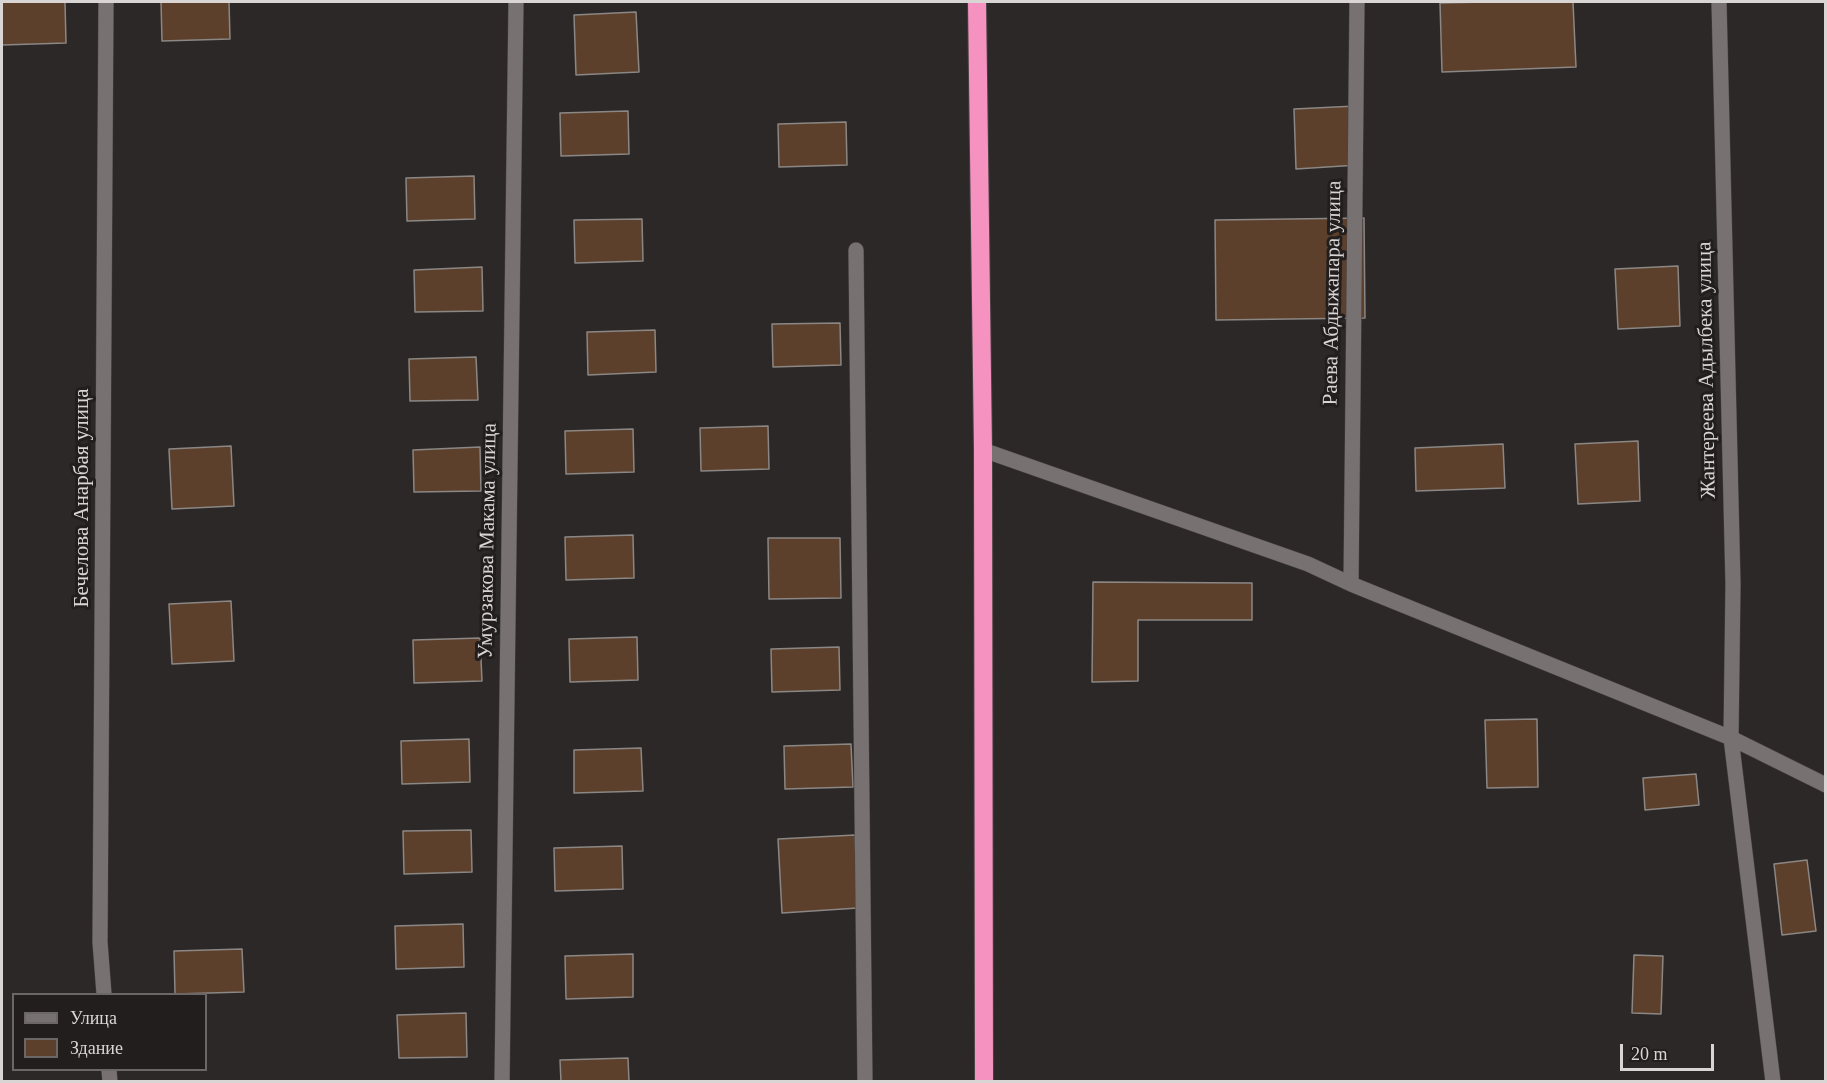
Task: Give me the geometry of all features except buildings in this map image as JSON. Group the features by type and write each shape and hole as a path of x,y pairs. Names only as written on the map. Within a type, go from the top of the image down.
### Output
{"highway":[{"path":"977,2 983,450 984,1082"}],"street":[{"name":"Бечелова Анарбая улица","path":"104,993 100,942 106,2"},
{"name":"Умурзакова Макама улица","path":"502,1082 516,2"},
{"name":"Раева Абдыжапара улица","path":"1351,584 1357,2"},
{"name":"Жантереева Адылбека улица","path":"1719,2 1733,584 1731,738 1773,1082"},
{"path":"856,249 865,1082"},
{"path":"983,450 1308,564 1351,584 1731,738 1826,785"}]}
